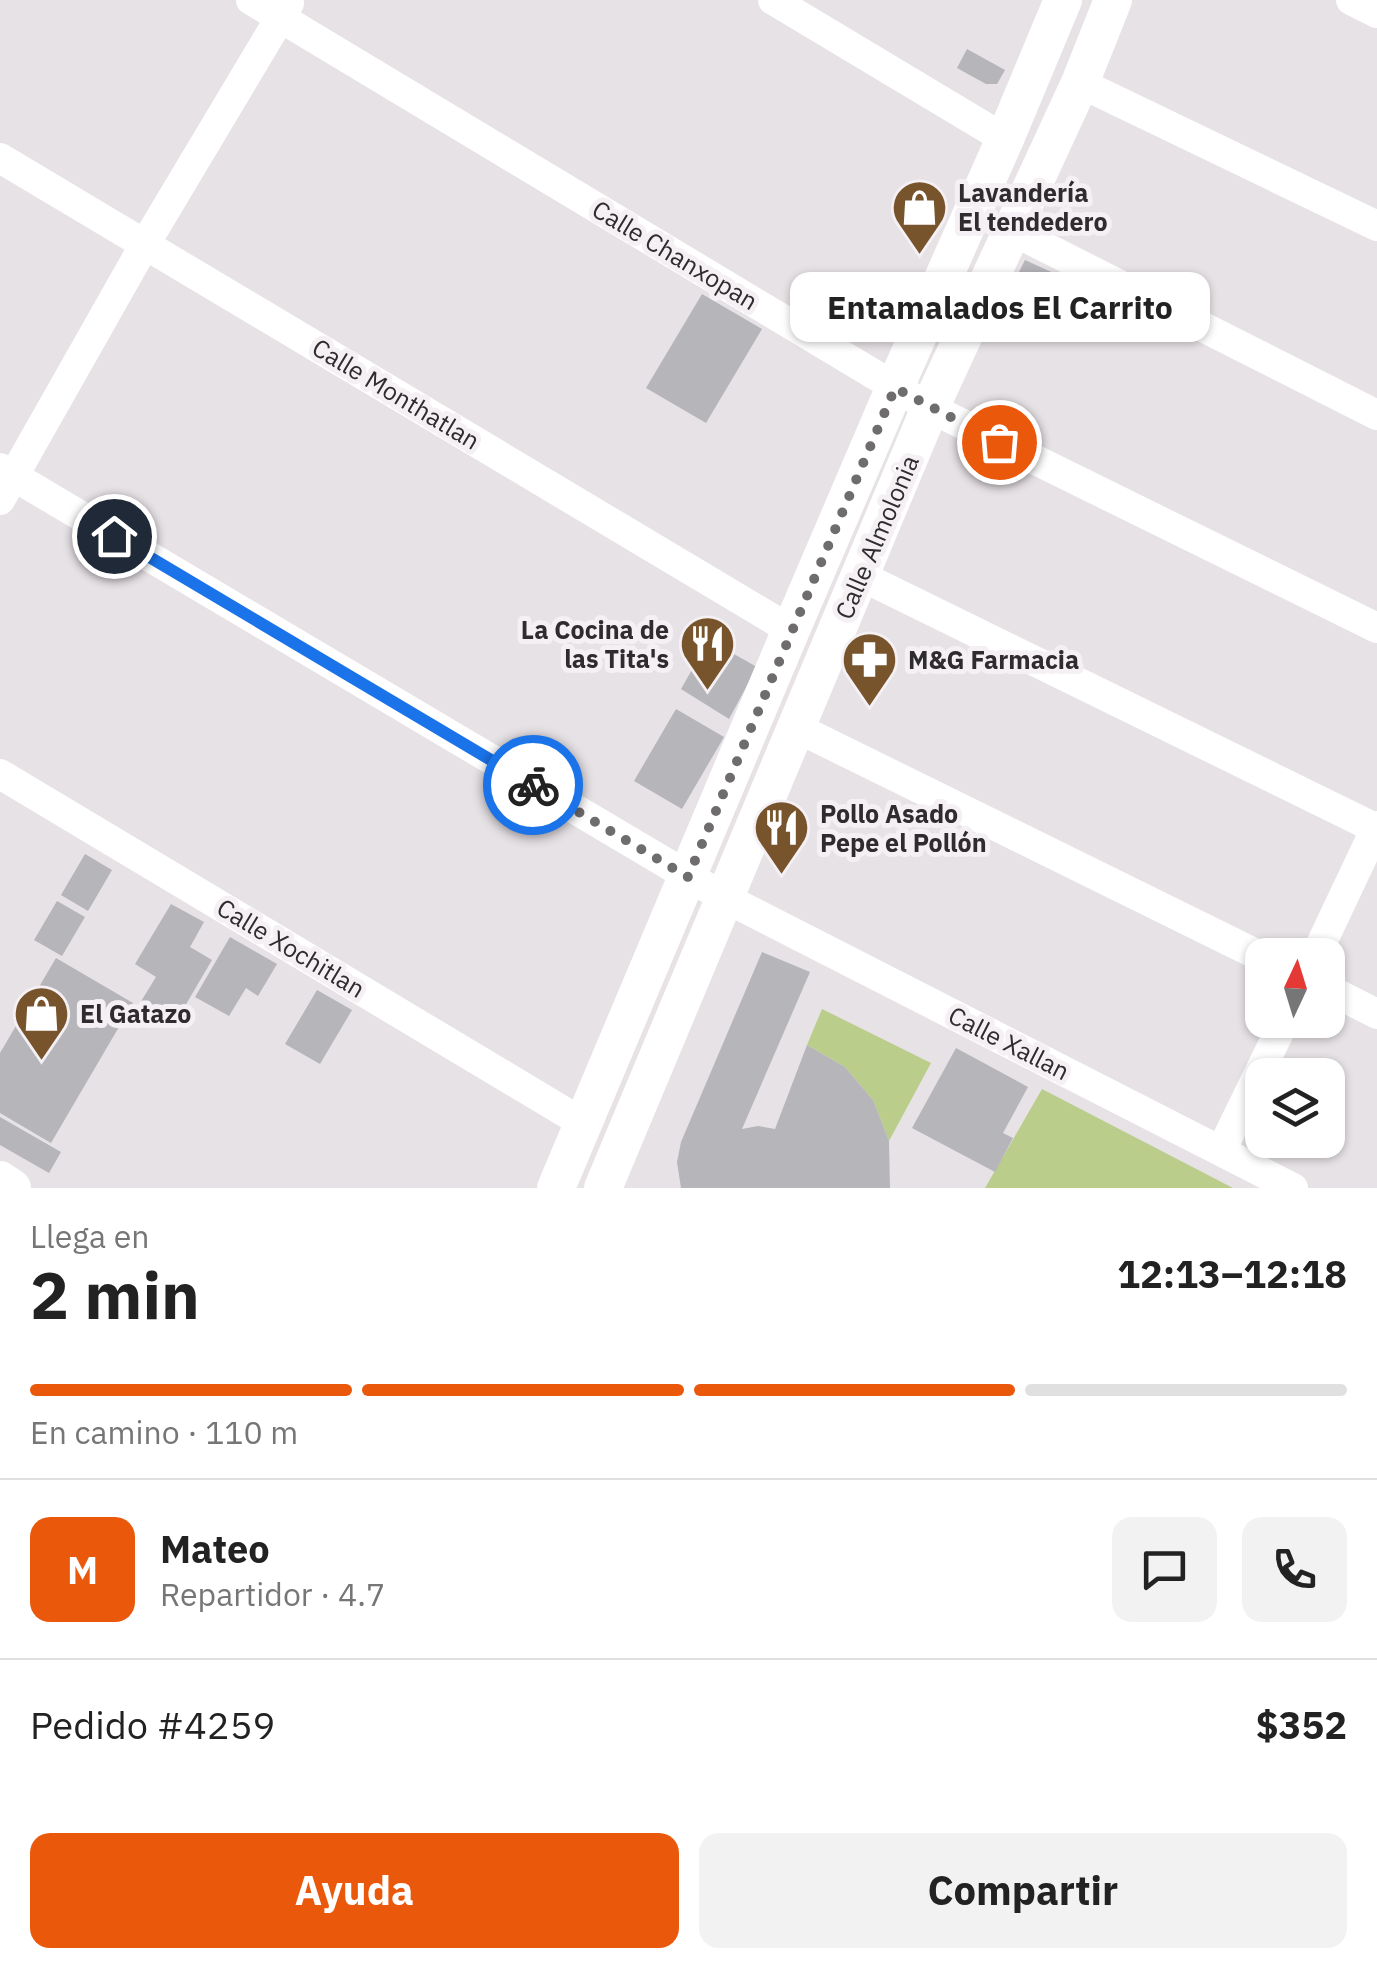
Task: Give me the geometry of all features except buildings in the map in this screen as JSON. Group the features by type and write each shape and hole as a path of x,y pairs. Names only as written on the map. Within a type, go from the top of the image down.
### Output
{"street":[{"name":"Calle Chanxopan","path":"251,0 285,9 930,408 1377,628"},
{"path":"773,0 1006,139"},
{"name":"Calle Almolonia","path":"556,1188 1062,0"},
{"name":"Calle Almolonia","path":"603,1188 930,408 1080,83 1113,0"},
{"path":"1350,0 1377,13"},
{"path":"285,9 4,482 688,877"},
{"path":"1080,83 1377,226"},
{"name":"Calle Monthatlan","path":"0,158 792,630"},
{"path":"1011,230 1377,416"},
{"path":"861,576 1377,828 1324,938"},
{"path":"796,727 1245,949"},
{"name":"Calle Xochitlan","path":"0,774 583,1123"},
{"name":"Calle Xallan","path":"688,877 1292,1188"},
{"path":"1345,998 1377,1014"},
{"path":"1220,1151 1275,1038"},
{"path":"0,1180 12,1188"}],"green space":[{"path":"822,1009 931,1063 889,1141 873,1100 845,1067 807,1045"},
{"path":"1042,1089 1233,1188 985,1188"}],"way so far":[{"path":"533,785 688,877 895,388 999,442"}],"place":[{"name":"Lavandería El tendedero","path":"919,256"},
{"name":"Entamalados El Carrito","path":"999,442"},
{"name":"La Cocina de las Tita's","path":"708,693"},
{"name":"M&G Farmacia","path":"869,709"},
{"name":"Pollo Asado Pepe el Pollón","path":"781,877"},
{"name":"El Gatazo","path":"41,1063"}],"route":[{"path":"114,536 533,785"}]}
